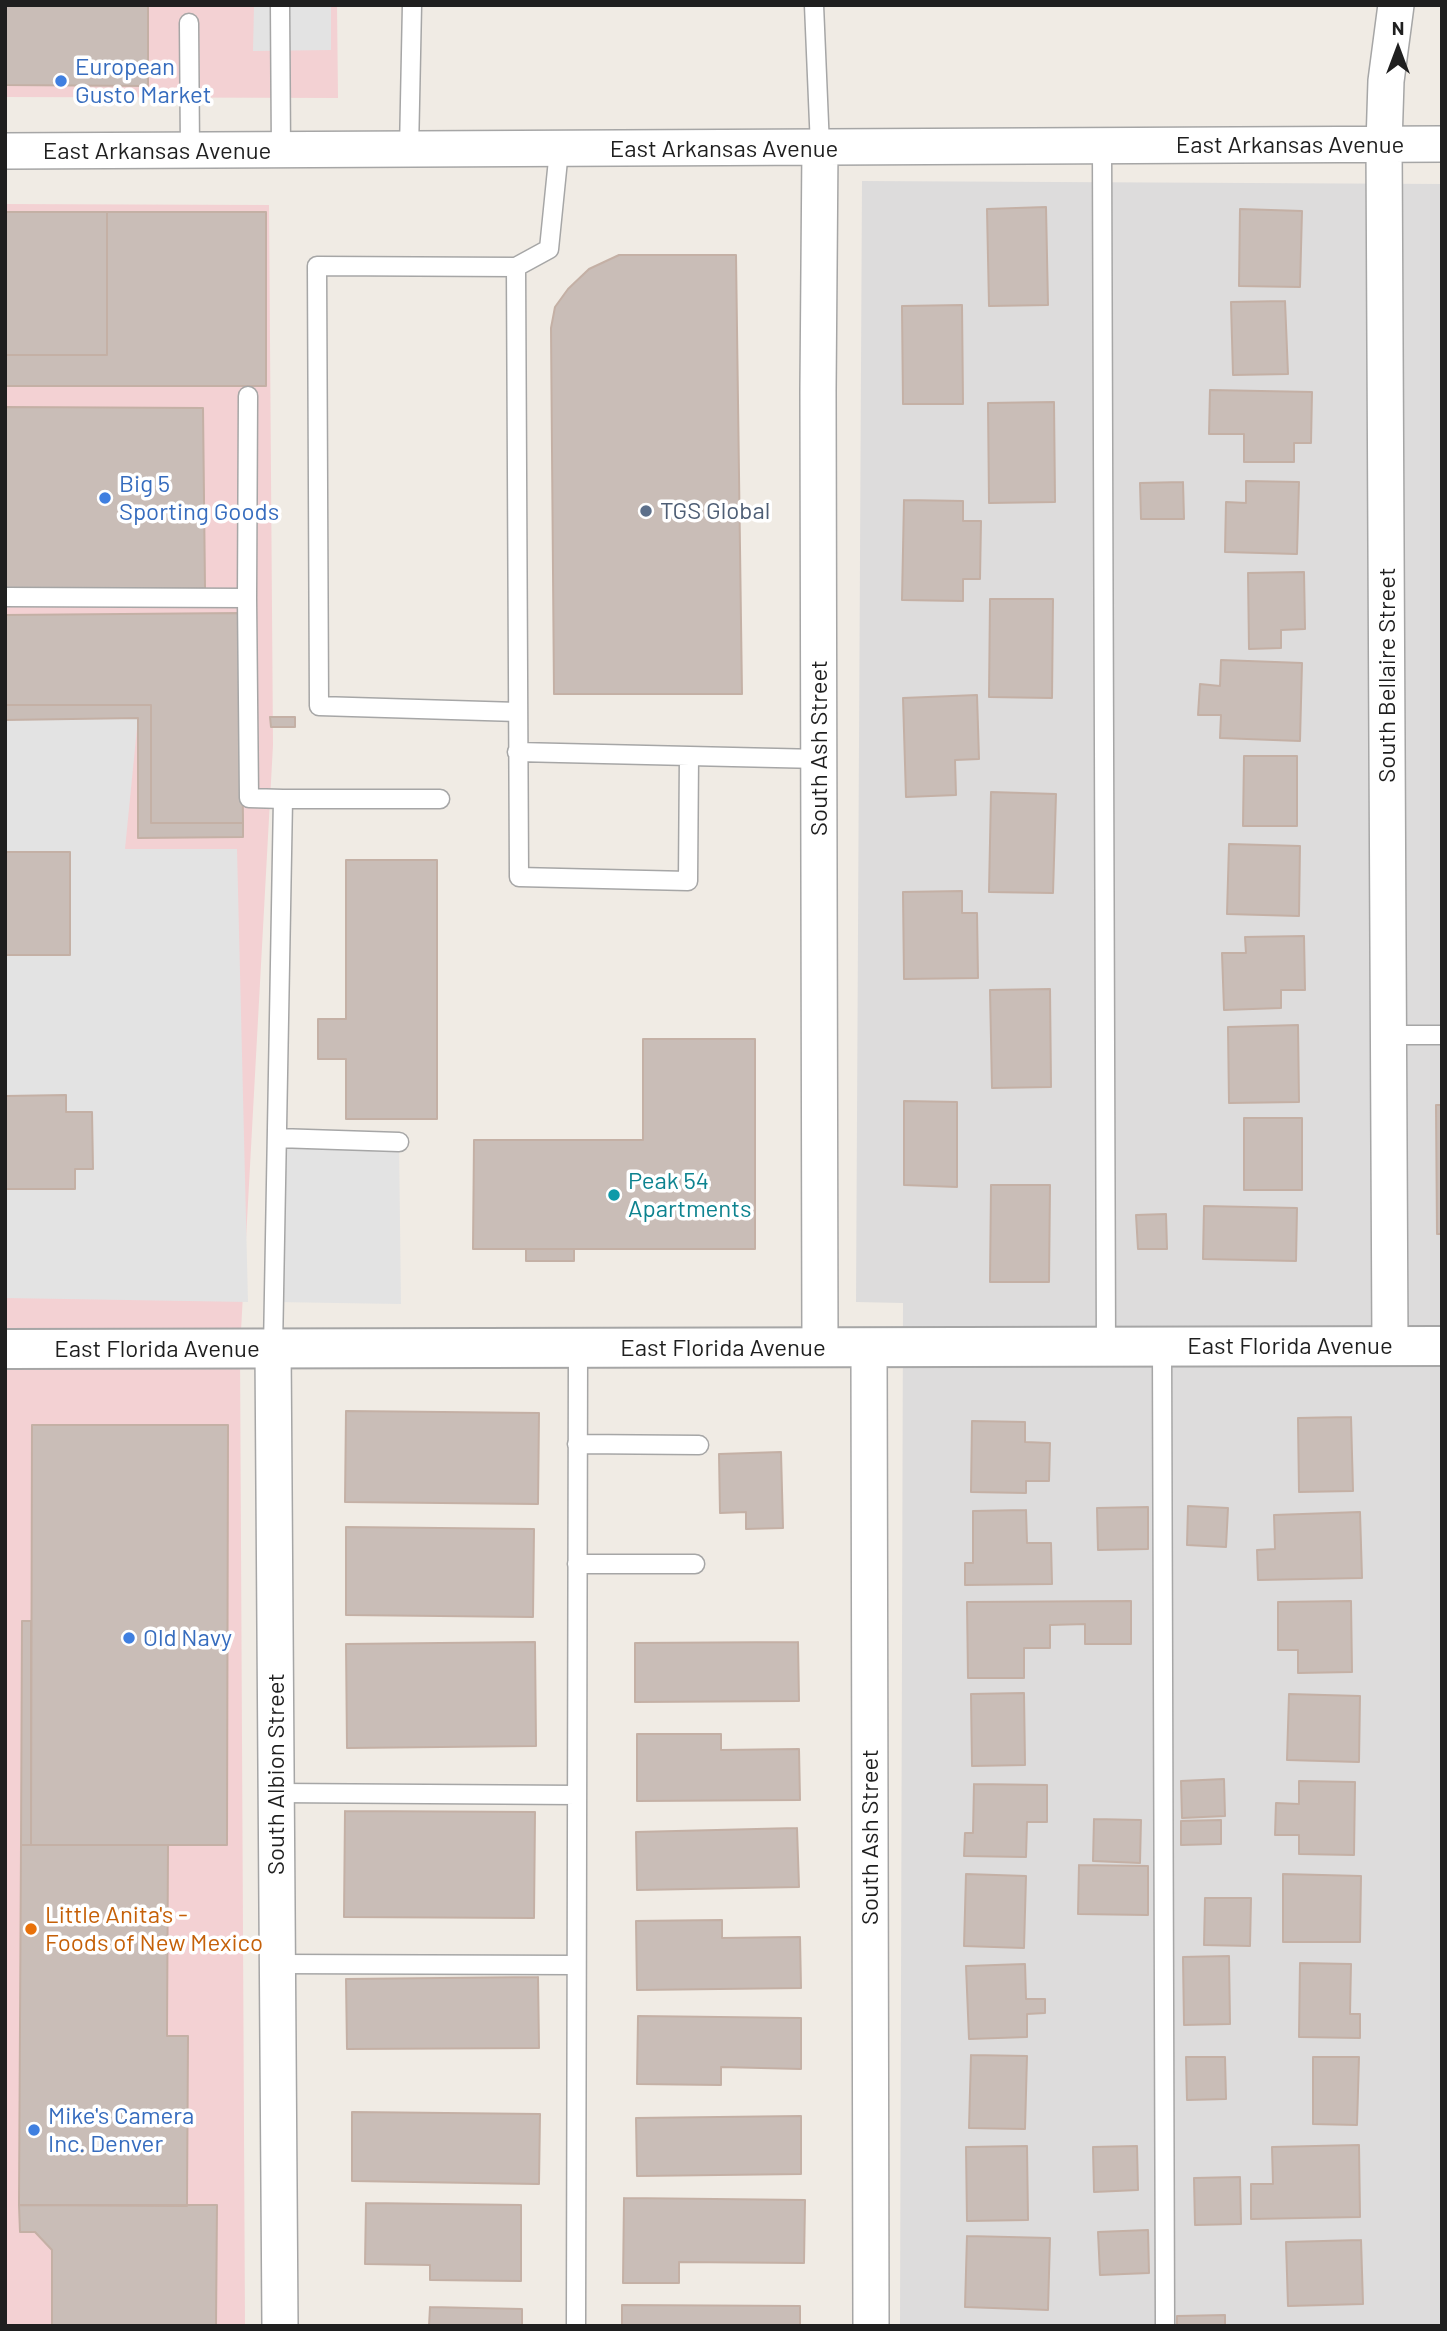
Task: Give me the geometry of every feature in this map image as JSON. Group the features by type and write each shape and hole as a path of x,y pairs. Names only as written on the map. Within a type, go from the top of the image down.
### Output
{"street":[{"name":"South Bellaire Street","path":"1390,1346 1384,144 1386,81 1396,5"},
{"name":"East Arkansas Avenue","path":"5,151 1442,144"},
{"name":"South Ash Street","path":"820,147 820,1348"},
{"name":"East Florida Avenue","path":"5,1349 1442,1346"},
{"name":"South Ash Street","path":"869,1348 871,2326"},
{"name":"South Albion Street","path":"273,1349 280,2326"}],"lane":[{"path":"280,5 281,151"},
{"path":"408,150 412,5"},
{"path":"814,5 820,147"},
{"path":"189,23 190,151"},
{"path":"1102,146 1106,1347"},
{"path":"518,712 319,706 317,265 516,268 549,249 559,150"},
{"path":"516,268 519,877 688,881 689,757"},
{"path":"248,396 249,798 440,799"},
{"path":"5,597 247,598"},
{"path":"517,752 820,759"},
{"path":"273,1349 284,799"},
{"path":"1389,1035 1442,1035"},
{"path":"277,1138 399,1142"},
{"path":"1163,1347 1165,2326"},
{"path":"576,2326 578,1349"},
{"path":"578,1444 699,1445"},
{"path":"578,1564 695,1564"},
{"path":"276,1793 577,1795"},
{"path":"277,1964 576,1965"}],"shaded area":[{"path":"5,5 337,5 338,98 5,97"},
{"path":"254,5 331,5 331,50 253,51"},
{"path":"862,181 1442,184 1442,2326 900,2326 903,1303 856,1302"},
{"path":"5,204 269,205 273,745 240,1349 245,2326 5,2326"},
{"path":"138,718 125,849 237,849 248,1302 5,1298 5,720"},
{"path":"277,1138 399,1142 401,1304 274,1302"}],"building":[{"path":"5,5 148,5 148,86 5,85"},
{"path":"1046,207 1048,305 989,306 987,209"},
{"path":"1240,209 1302,211 1300,287 1239,286"},
{"path":"5,212 107,212 107,355 5,355"},
{"path":"107,212 266,212 266,386 5,386 5,355 107,355"},
{"name":"TGS Global","path":"619,255 736,255 742,694 554,694 551,328 555,307 568,289 589,269"},
{"path":"1285,301 1288,374 1233,375 1231,302"},
{"path":"962,305 963,404 903,404 902,306"},
{"path":"1210,390 1312,392 1311,443 1294,443 1294,462 1244,462 1244,434 1209,434"},
{"path":"1054,402 1055,502 989,503 988,403"},
{"name":"Big 5 Sporting Goods","path":"5,407 203,408 205,588 5,589"},
{"path":"1246,481 1299,482 1297,554 1225,552 1226,502 1246,503"},
{"path":"1183,482 1184,519 1141,519 1140,483"},
{"path":"904,500 963,501 963,521 981,521 980,579 963,579 963,601 902,600"},
{"path":"1304,572 1305,629 1281,630 1281,648 1249,649 1248,573"},
{"path":"990,599 1053,599 1052,698 989,697"},
{"path":"241,613 243,823 151,823 151,705 5,705 5,615"},
{"path":"1221,660 1302,663 1300,741 1220,738 1221,715 1198,715 1200,684 1220,686"},
{"path":"977,695 979,759 955,760 956,795 906,797 903,698"},
{"path":"5,705 151,705 151,823 243,823 243,837 138,838 138,718 5,720"},
{"path":"270,717 295,717 295,727 271,727"},
{"path":"1244,756 1297,756 1297,826 1243,826"},
{"path":"991,792 1056,794 1053,893 989,892"},
{"path":"1229,844 1300,846 1299,916 1227,914"},
{"path":"5,852 70,852 70,955 5,955"},
{"path":"346,860 437,860 437,1119 346,1119 346,1059 318,1059 318,1019 346,1019"},
{"path":"962,891 962,913 977,913 978,978 904,979 903,892"},
{"path":"1304,936 1305,990 1281,990 1281,1008 1224,1010 1222,953 1246,953 1245,937"},
{"path":"1050,989 1051,1087 992,1088 990,990"},
{"path":"1298,1025 1299,1102 1229,1103 1228,1027"},
{"name":"Peak 54 Apartments","path":"643,1039 755,1039 755,1249 473,1249 474,1140 643,1140"},
{"path":"66,1095 66,1112 92,1112 93,1169 75,1169 75,1189 5,1189 5,1096"},
{"path":"904,1101 957,1102 957,1187 904,1185"},
{"path":"1436,1105 1442,1105 1442,1234 1437,1234"},
{"path":"1244,1118 1302,1118 1302,1190 1244,1190"},
{"path":"991,1185 1050,1185 1049,1282 990,1282"},
{"path":"1204,1206 1297,1208 1296,1261 1203,1259"},
{"path":"1166,1214 1167,1249 1138,1249 1136,1215"},
{"path":"526,1249 574,1249 574,1261 526,1261"},
{"path":"346,1411 539,1413 538,1504 345,1502"},
{"path":"1351,1417 1353,1491 1299,1492 1298,1418"},
{"path":"972,1421 1025,1422 1025,1442 1050,1443 1049,1481 1026,1481 1026,1493 971,1492"},
{"name":"Old Navy","path":"32,1425 228,1425 227,1845 31,1845"},
{"path":"781,1452 783,1528 746,1529 746,1512 720,1513 719,1454"},
{"path":"1188,1506 1228,1508 1226,1547 1187,1545"},
{"path":"1148,1507 1148,1549 1098,1550 1097,1508"},
{"path":"1026,1510 1027,1543 1051,1543 1052,1584 965,1585 965,1563 973,1563 973,1511"},
{"path":"1360,1512 1362,1578 1258,1580 1257,1550 1275,1549 1274,1515"},
{"path":"346,1527 534,1529 533,1617 346,1615"},
{"path":"1131,1601 1131,1644 1085,1644 1085,1624 1050,1625 1050,1648 1024,1648 1024,1678 968,1678 967,1602"},
{"path":"1351,1601 1352,1672 1298,1673 1298,1650 1278,1650 1278,1602"},
{"path":"22,1621 31,1621 31,1845 21,1845"},
{"path":"535,1642 536,1746 347,1748 346,1644"},
{"path":"798,1642 799,1701 635,1702 635,1643"},
{"path":"1024,1693 1025,1765 972,1766 971,1694"},
{"path":"1289,1694 1360,1696 1359,1762 1287,1760"},
{"path":"637,1734 721,1734 721,1750 799,1749 800,1800 637,1801"},
{"path":"1224,1779 1225,1816 1182,1818 1181,1781"},
{"path":"1299,1781 1355,1782 1354,1855 1299,1854 1299,1835 1275,1835 1276,1803 1299,1804"},
{"path":"974,1784 1047,1785 1047,1822 1027,1822 1026,1857 964,1856 965,1833 973,1833"},
{"path":"345,1811 535,1812 534,1918 344,1917"},
{"path":"1094,1819 1141,1820 1140,1863 1093,1861"},
{"path":"1221,1820 1221,1844 1181,1845 1181,1821"},
{"path":"797,1828 799,1887 637,1890 636,1832"},
{"path":"21,1845 168,1845 167,2036 188,2036 187,2206 19,2205"},
{"path":"1079,1865 1148,1866 1148,1915 1078,1914"},
{"path":"966,1874 1026,1876 1024,1948 964,1946"},
{"path":"1283,1874 1361,1876 1360,1942 1283,1942"},
{"path":"1205,1898 1251,1898 1250,1946 1204,1945"},
{"path":"722,1920 722,1938 800,1937 801,1988 637,1990 636,1921"},
{"path":"1229,1956 1230,2024 1184,2025 1183,1957"},
{"path":"1300,1963 1351,1964 1350,2014 1360,2014 1360,2038 1299,2037"},
{"path":"1025,1964 1026,1999 1045,1999 1045,2013 1027,2014 1027,2037 969,2039 966,1966"},
{"path":"538,1977 539,2048 347,2049 346,1979"},
{"path":"638,2016 801,2018 801,2069 721,2067 721,2085 637,2084"},
{"path":"971,2055 1027,2056 1025,2129 969,2128"},
{"path":"1186,2057 1225,2057 1226,2099 1187,2100"},
{"path":"1313,2057 1359,2057 1357,2125 1313,2124"},
{"path":"352,2112 540,2114 539,2184 352,2181"},
{"path":"801,2116 801,2174 637,2176 636,2118"},
{"path":"1359,2145 1360,2217 1251,2219 1251,2184 1273,2184 1272,2147"},
{"path":"1027,2146 1028,2220 967,2221 966,2147"},
{"path":"1137,2146 1138,2190 1094,2192 1093,2147"},
{"path":"1240,2177 1241,2224 1195,2225 1194,2178"},
{"path":"624,2198 805,2200 804,2263 679,2262 679,2283 623,2283"},
{"path":"366,2203 521,2205 521,2281 430,2280 430,2265 365,2264"},
{"path":"19,2205 217,2205 216,2326 52,2326 52,2250 35,2232 20,2232"},
{"path":"1148,2230 1149,2273 1100,2275 1098,2232"},
{"path":"967,2236 1050,2238 1048,2310 965,2307"},
{"path":"1361,2240 1363,2304 1288,2306 1286,2242"},
{"path":"622,2305 800,2306 800,2326 622,2326"},
{"path":"430,2307 522,2309 522,2326 429,2326"},
{"path":"1225,2315 1225,2326 1177,2326 1177,2316"}],"place":[{"name":"European Gusto Market","path":"61,81"},
{"name":"Big 5 Sporting Goods","path":"105,498"},
{"name":"TGS Global","path":"646,511"},
{"name":"Peak 54 Apartments","path":"614,1195"},
{"name":"Old Navy","path":"129,1638"},
{"name":"Little Anita's - Foods of New Mexico","path":"31,1929"},
{"name":"Mike's Camera Inc. Denver","path":"34,2130"}]}
